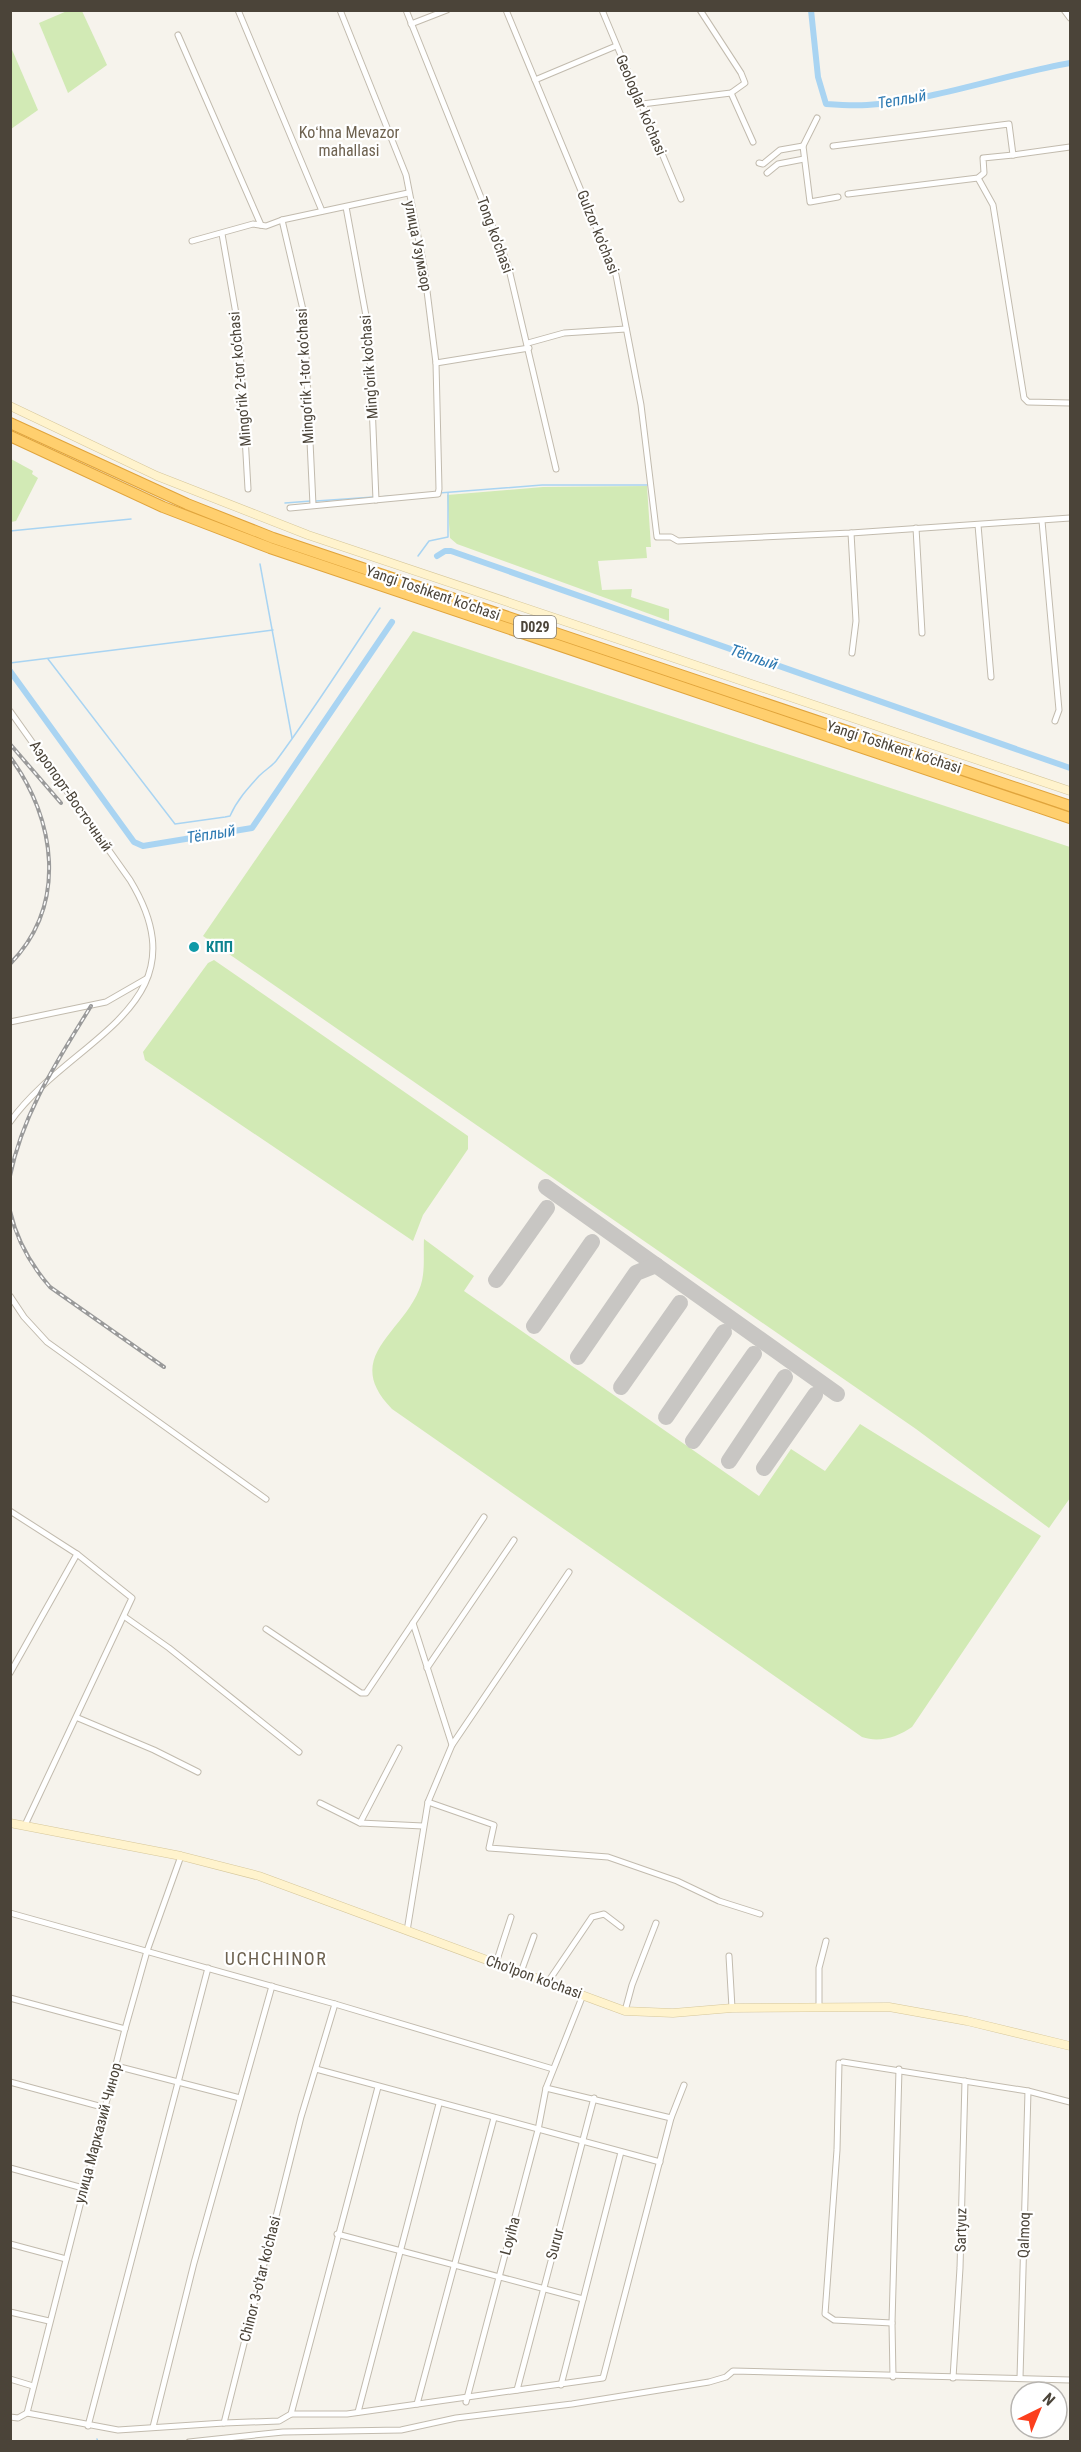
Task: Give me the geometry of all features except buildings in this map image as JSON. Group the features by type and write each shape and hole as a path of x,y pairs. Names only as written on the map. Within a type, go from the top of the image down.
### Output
{"highway":[{"name":"Yangi Toshkent ko‘chasi","path":"10,423 145,486 273,538 1071,806"},
{"name":"Yangi Toshkent ko‘chasi","path":"10,436 164,507 291,556 1071,818"}],"main road":[{"path":"10,406 157,476 308,536 1071,791"},
{"name":"Cho'lpon ko'chasi","path":"10,1823 181,1856 259,1876 625,2012 673,2013 732,2008 819,2006 889,2007 930,2013 1071,2046"}],"street":[{"path":"238,10 322,211"},
{"name":"улица Узумзор","path":"340,10 406,175 424,267 436,363 438,492 376,497"},
{"name":"Tong ko'chasi","path":"406,10 508,265 529,345 556,469"},
{"path":"411,24 447,10"},
{"name":"Gulzor ko'chasi","path":"506,10 612,260 621,292 641,405 657,537 671,537 678,541 851,533"},
{"name":"Geologlar ko'chasi","path":"602,10 681,199"},
{"path":"642,104 730,93 746,81 700,10"},
{"path":"1064,10 1071,18"},
{"path":"178,35 261,225"},
{"path":"535,80 616,46"},
{"path":"730,93 753,142"},
{"path":"817,118 802,146 810,202 838,197"},
{"path":"833,146 1009,124 1013,155"},
{"path":"759,163 763,164 780,150 802,146"},
{"path":"848,194 978,177 984,172 984,158 1071,147"},
{"path":"767,173 778,164 804,159"},
{"path":"978,177 993,205 1024,398 1028,402 1071,403"},
{"path":"192,241 253,224 266,226 282,220 408,193"},
{"name":"Ming'orik ko'chasi","path":"346,207 369,332 376,497"},
{"name":"Mingo‘rik 1-tor ko‘chasi","path":"282,220 304,314 312,502"},
{"name":"Mingo‘rik 2-tor ko‘chasi","path":"222,234 239,331 248,489"},
{"path":"436,363 529,345 564,333 626,329"},
{"path":"290,508 312,502 376,497"},
{"path":"852,653 856,621 851,533 1071,518"},
{"path":"1042,521 1059,710 1055,722"},
{"path":"978,525 991,677"},
{"path":"916,528 922,633"},
{"name":"Аэропорт-Восточный","path":"10,711 145,904 153,929 155,950 140,996 116,1024 45,1082 23,1104 10,1122"},
{"path":"10,1022 106,1002 147,979"},
{"path":"10,1296 24,1317 47,1342 266,1499"},
{"path":"10,1511 77,1554 130,1594 132,1598 78,1718 25,1825"},
{"path":"266,1629 361,1693 366,1693 484,1517"},
{"path":"427,1668 514,1540"},
{"path":"10,1674 77,1554"},
{"path":"407,1931 428,1802 452,1745 569,1572"},
{"path":"125,1617 179,1656 299,1752"},
{"path":"413,1623 452,1745"},
{"path":"78,1718 154,1750 198,1772"},
{"path":"360,1824 399,1748"},
{"path":"428,1802 494,1825 489,1848 608,1857 677,1881 718,1901 760,1914"},
{"path":"320,1803 360,1824 423,1827"},
{"name":"улица Марказий Чинор","path":"27,2413 125,2029 147,1951 181,1856"},
{"path":"10,1913 335,2004 553,2069"},
{"path":"548,1983 592,1917 604,1914 621,1926"},
{"path":"496,1964 511,1917"},
{"path":"625,2012 632,1985 656,1923"},
{"path":"521,1972 534,1936"},
{"path":"819,2006 819,1968 826,1941"},
{"path":"729,1956 732,2008"},
{"path":"88,2426 208,1968"},
{"path":"153,2427 272,1986"},
{"name":"Loyiha","path":"466,2400 538,2130 546,2088 584,1995"},
{"path":"10,1998 125,2029"},
{"name":"Chinor 3-o'tar ko'chasi","path":"224,2423 335,2004"},
{"path":"892,2323 834,2320 825,2314 841,2063 899,2069 1028,2091 1071,2102"},
{"path":"116,2066 240,2098"},
{"path":"316,2069 660,2162"},
{"path":"893,2377 892,2323 899,2069"},
{"name":"Sartyuz","path":"953,2378 960,2268 965,2081"},
{"path":"10,2082 106,2108"},
{"path":"10,2417 18,2418 27,2413 118,2430 279,2421 291,2414 347,2414 466,2400 603,2378 671,2118 684,2085"},
{"path":"291,2414 337,2234 378,2087"},
{"path":"546,2088 671,2118"},
{"name":"Qalmoq","path":"1020,2378 1028,2091"},
{"name":"Surur","path":"517,2390 594,2098"},
{"path":"358,2412 439,2104"},
{"path":"417,2404 494,2118"},
{"path":"561,2385 621,2152"},
{"path":"10,2169 83,2188"},
{"path":"337,2234 584,2299"},
{"path":"10,2244 66,2259"},
{"path":"10,2312 49,2321"},
{"path":"189,2442 283,2432 401,2430 456,2418 572,2404 709,2382 733,2371 1071,2380"},
{"path":"10,2379 33,2386"},
{"path":"211,2439 212,2424"}],"green space":[{"path":"67,11 82,11 107,65 68,93 39,23"},
{"path":"10,45 38,110 11,129 10,129"},
{"path":"11,459 33,471 32,474 38,478 16,521 11,522"},
{"path":"647,486 651,547 646,547 647,558 598,561 602,590 632,589 631,597 669,609 669,621 457,544 450,538 447,495 543,487"},
{"path":"413,631 1070,847 1070,1498 1049,1528 916,1429 203,936"},
{"path":"214,960 468,1136 468,1149 423,1215 413,1241 145,1060 143,1052 208,963"},
{"path":"424,1239 474,1276 464,1291 759,1496 791,1449 825,1471 860,1424 1041,1536 912,1727 888,1738 862,1737 392,1409 378,1391 373,1375 374,1361 380,1347 411,1306 419,1290 423,1271"}],"waterway":[{"name":"Теплый","path":"811,10 818,77 826,104 867,105 918,98 1070,63"},
{"path":"439,493 542,485 650,485"},
{"path":"418,556 429,541 448,537 448,493"},
{"path":"379,497 392,496"},
{"path":"316,501 374,497"},
{"path":"285,503 311,501"},
{"path":"10,531 131,519"},
{"name":"Тёплый","path":"437,556 445,551 451,551 1070,768"},
{"path":"260,564 292,738"},
{"path":"48,659 175,824 225,817 230,816 247,790 276,761 380,608"},
{"name":"Тёплый","path":"10,671 134,842 143,846 252,828 392,622"},
{"path":"10,663 273,630"}],"taxiway":[{"path":"546,1187 837,1394"},
{"path":"496,1280 547,1208"},
{"path":"534,1326 592,1242"},
{"path":"578,1357 636,1273 656,1265"},
{"path":"621,1387 680,1303"},
{"path":"666,1417 724,1332"},
{"path":"693,1441 754,1354"},
{"path":"729,1461 785,1377"},
{"path":"764,1468 815,1395"}],"railway":[{"path":"10,744 61,803"},
{"path":"10,757 26,781 38,807 46,834 49,862 48,889 41,915 29,941 10,964"},
{"path":"10,1176 24,1130 43,1087 91,1006"},
{"path":"10,1211 25,1252 50,1287 164,1367"}],"place":[{"name":"КПП","path":"194,947"}],"district":[{"name":"Koʻhna Mevazor mahallasi","path":"349,141"},
{"name":"UCHCHINOR","path":"276,1958"}]}
